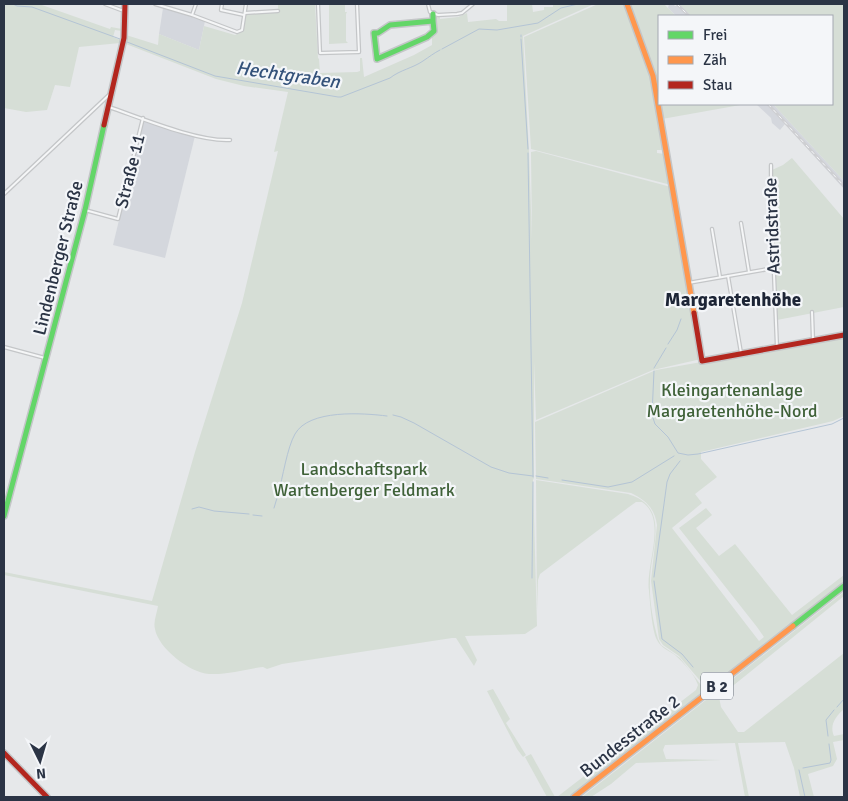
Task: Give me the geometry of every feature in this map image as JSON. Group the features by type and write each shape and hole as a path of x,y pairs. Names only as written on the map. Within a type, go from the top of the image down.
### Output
{"street":[{"path":"105,4 123,10"},
{"name":"Lindenberger Straße","path":"4,516 85,210 124,38 123,10 125,4"},
{"path":"155,4 164,5 237,32 242,30 246,4"},
{"path":"192,15 196,4"},
{"path":"222,4 221,10 244,14 278,11"},
{"path":"318,4 320,53 359,52 357,4"},
{"path":"428,4 433,14 434,31 427,37 377,59 374,33 378,33 390,25 433,21"},
{"path":"433,14 462,13 473,4"},
{"path":"627,4 653,76 702,360 844,335"},
{"path":"4,194 103,100 111,95"},
{"path":"103,100 109,105 142,118 198,136 230,140"},
{"name":"Straße 11","path":"85,210 118,219 142,118"},
{"name":"Astridstraße","path":"771,165 777,347"},
{"path":"741,223 749,272"},
{"path":"712,229 720,277"},
{"path":"688,283 774,268"},
{"path":"728,276 741,354"},
{"path":"812,312 813,340"},
{"path":"4,347 46,358"},
{"name":"Bundesstraße 2","path":"574,797 844,586"},
{"path":"4,753 46,797"}],"shaded area":[{"path":"669,4 681,6 690,15 675,15 668,8"},
{"path":"163,8 205,21 199,50 159,34"},
{"path":"757,105 774,105 844,181 844,189 785,124 780,130 772,123 771,118"},
{"path":"143,120 195,136 165,258 113,245"}],"green space":[{"path":"4,4 39,4 110,29 111,27 122,29 122,31 115,30 113,37 121,40 120,43 79,47 70,87 55,85 47,110 26,112 4,108"},
{"name":"Landschaftspark Wartenberger Feldmark","path":"278,4 315,4 320,73 360,71 360,58 362,58 364,77 432,45 436,16 440,17 440,19 458,17 467,13 468,22 496,19 507,21 507,4 532,4 533,12 544,10 544,7 553,7 553,4 594,4 523,36 532,240 531,152 536,151 671,187 701,359 653,370 536,420 534,361 533,480 537,626 525,634 465,636 477,660 474,666 456,638 452,638 282,664 267,669 263,667 230,673 201,673 184,664 162,644 157,636 155,626 158,606 4,575 4,572 152,601 195,452 242,303 278,151 274,152 288,92 244,86 216,79 126,44 126,35 158,45 159,34 199,50 204,26 235,35 243,31 245,15 248,15 247,13 278,11"},
{"path":"329,4 345,4 345,12 347,12 346,41 348,43 329,44"},
{"path":"598,4 625,4 648,61 664,148 663,150 657,150 657,153 665,154 671,185 531,149 524,37"},
{"path":"629,4 664,4 675,15 658,15 658,90 656,74"},
{"path":"679,4 844,4 844,181 774,105 833,105 833,15 690,15"},
{"path":"660,105 740,105 662,119"},
{"path":"792,158 844,219 844,307 777,320 772,170"},
{"name":"Kleingartenanlage Margaretenhöhe-Nord","path":"844,337 844,416 833,421 701,452 701,459 717,477 695,494 702,503 672,528 759,641 764,637 757,627 679,528 706,508 712,515 696,528 719,556 735,544 792,615 844,575 844,582 708,689 705,687 705,691 569,797 557,797 696,690 698,685 685,665 661,645 680,658 701,685 703,684 679,656 663,645 659,639 651,581 657,525 652,510 645,502 631,493 536,479 535,422 656,370"},
{"path":"536,480 628,494 642,500 650,509 654,519 656,530 650,581 653,618 661,645 655,636 649,591 649,581 655,531 654,520 650,510 642,502 636,502 540,574 538,580 537,611"},
{"path":"844,592 844,596 719,697 721,707 738,732 744,732 844,653 844,709 836,718 832,728 834,736 844,734 844,740 833,742 837,759 833,766 808,774 814,797 800,797 794,768 785,742 738,743 749,797 745,797 735,743 665,745 663,750 666,759 722,760 636,763 611,784 591,797 582,797"},
{"path":"493,689 510,719 506,723 526,755 523,757 487,691"},
{"path":"531,754 555,797 547,797 525,757"}],"waterway":[{"name":"Hechtgraben","path":"13,4 32,7 120,39"},
{"name":"Hechtgraben","path":"442,49 479,29 497,30 538,23 561,8 578,4"},
{"path":"521,39 528,149"},
{"name":"Hechtgraben","path":"127,42 215,76 338,97 390,78 440,50"},
{"path":"528,153 533,477"},
{"path":"668,344 677,330 681,319"},
{"path":"654,368 666,348"},
{"path":"654,371 652,415 655,424 668,437 678,453 698,454 832,424 844,418"},
{"path":"278,494 290,447 295,434 302,426 312,420 337,414 387,416"},
{"path":"393,415 414,423 491,467 509,473 533,476"},
{"path":"562,480 608,487 632,482 674,456"},
{"path":"654,577 667,482 670,474 680,461"},
{"path":"536,476 548,478"},
{"path":"532,578 533,482"},
{"path":"274,508 277,498"},
{"path":"192,509 199,507 214,511 249,514"},
{"path":"253,515 262,516"},
{"path":"654,581 662,639 682,654 693,667"},
{"path":"837,707 844,699"},
{"path":"828,736 826,720 834,710"},
{"path":"803,768 830,763 829,744"},
{"path":"799,770 805,797"}],"railway":[{"path":"677,4 688,15"},
{"path":"769,105 844,186"}],"traffic: fast":[{"path":"433,14 433,21 390,25 378,33 374,33 377,59 427,37 434,31 433,21"},
{"path":"4,516 85,210 104,125"},
{"path":"793,626 844,586"}],"traffic: slow":[{"path":"627,4 653,76 658,105"},
{"path":"658,105 694,313"},
{"path":"574,797 793,626"}],"traffic: jam":[{"path":"104,125 124,38 125,4"},
{"path":"694,313 702,361 844,335"},
{"path":"4,753 47,797"}],"district":[{"name":"Margaretenhöhe","path":"733,299"}]}
